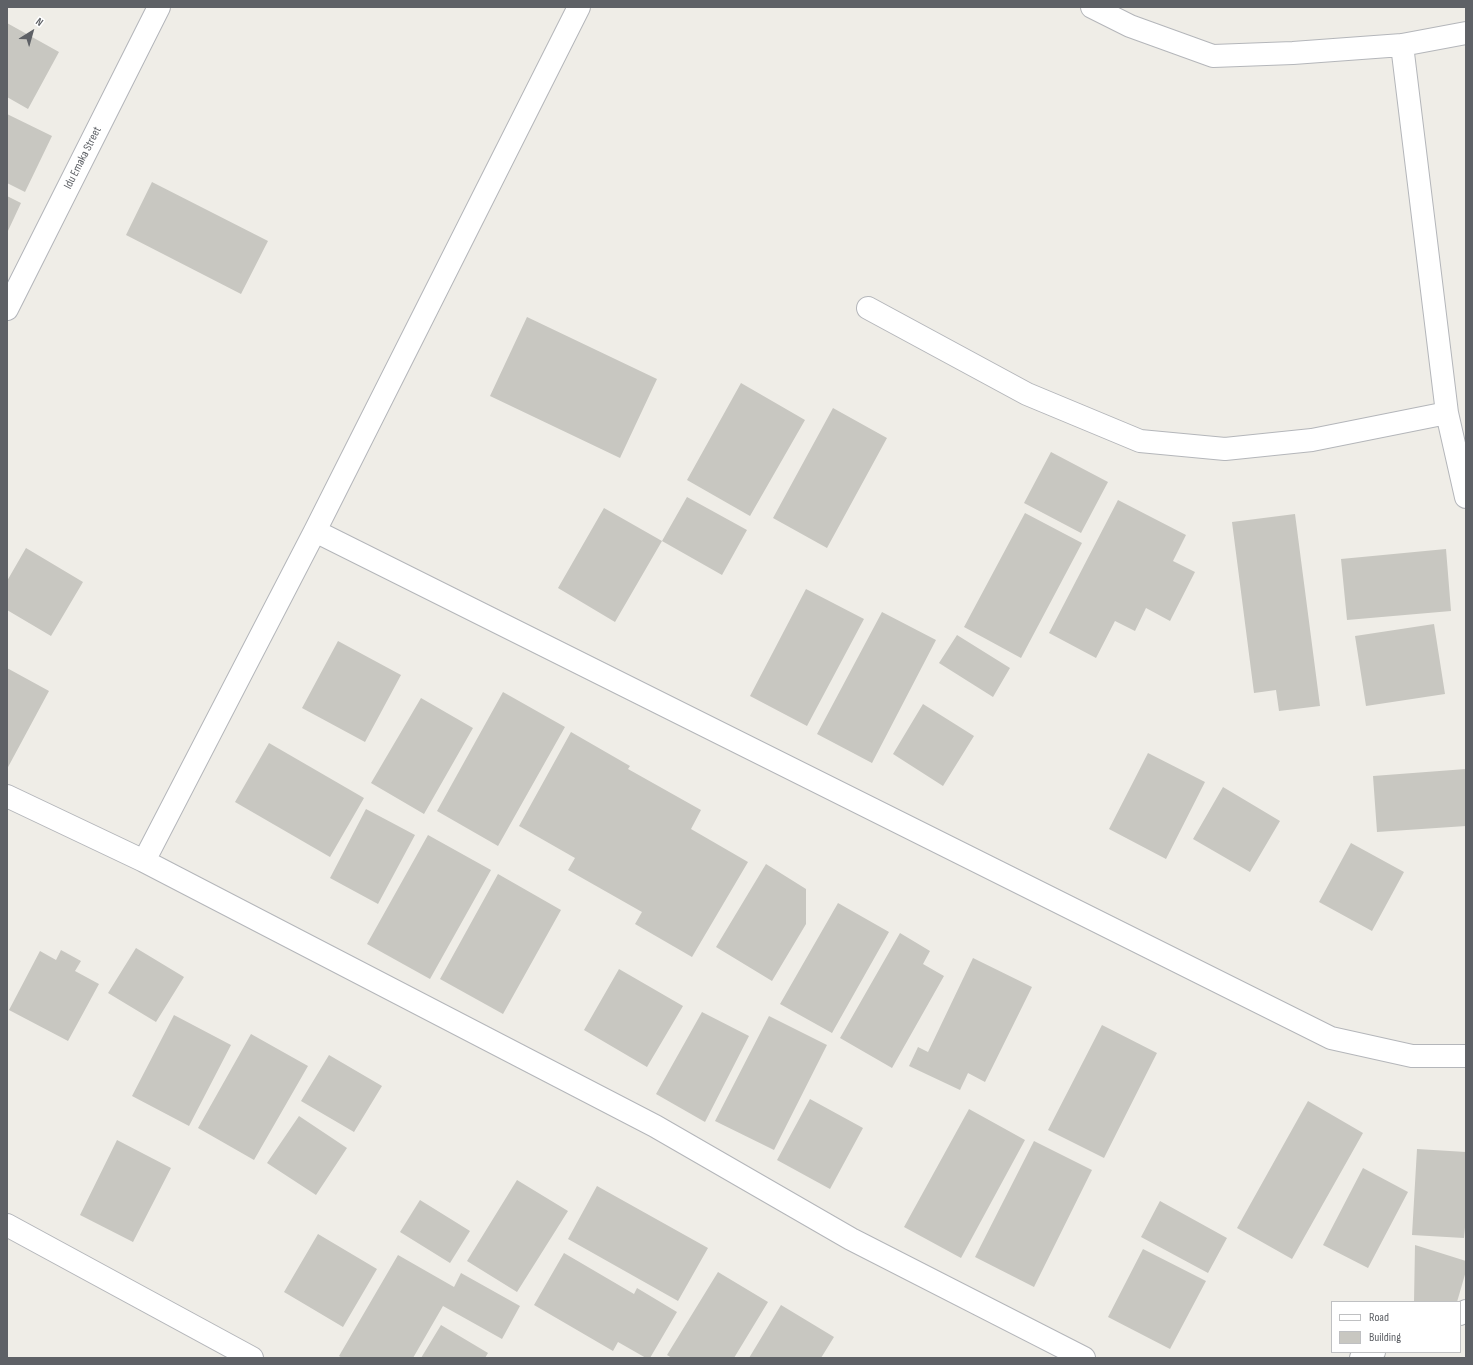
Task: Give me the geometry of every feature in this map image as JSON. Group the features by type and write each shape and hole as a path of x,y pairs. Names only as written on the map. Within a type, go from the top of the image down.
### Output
{"street":[{"name":"Idu Emaka Street","path":"7,309 159,7"},
{"path":"144,862 315,532 579,7"},
{"path":"1092,7 1130,26 1213,56 1293,53 1402,45 1466,33"},
{"path":"1402,45 1446,413 1466,497"},
{"path":"868,308 1027,394 1140,442 1225,450 1312,440 1446,413"},
{"path":"315,532 1331,1038 1412,1056 1466,1056"},
{"path":"7,796 144,862 655,1126 852,1239 1084,1358"},
{"path":"7,1225 252,1358"},
{"path":"1360,1358 1372,1353"}],"building":[{"path":"7,23 59,52 28,109 7,97"},
{"path":"7,114 52,136 25,192 7,183"},
{"path":"152,182 268,241 241,294 126,235"},
{"path":"7,196 21,203 7,233"},
{"path":"527,317 657,379 620,458 490,396"},
{"path":"741,383 805,420 750,516 687,480"},
{"path":"833,408 887,438 827,548 773,518"},
{"path":"1051,452 1108,482 1081,533 1024,503"},
{"path":"687,497 747,530 722,575 662,541"},
{"path":"1118,500 1186,535 1173,561 1195,572 1170,621 1146,608 1135,631 1115,621 1096,658 1049,633"},
{"path":"604,508 662,541 615,622 558,588"},
{"path":"1025,513 1082,543 1021,658 964,627"},
{"path":"1295,514 1320,706 1279,711 1276,690 1254,693 1232,522"},
{"path":"26,548 83,582 51,636 7,610 7,581"},
{"path":"1446,549 1451,611 1347,620 1341,559"},
{"path":"806,589 864,619 807,726 750,696"},
{"path":"882,612 936,640 872,763 817,734"},
{"path":"1434,624 1445,694 1366,706 1355,636"},
{"path":"957,635 1010,668 993,697 939,663"},
{"path":"338,641 401,675 365,742 302,708"},
{"path":"7,668 49,691 7,769"},
{"path":"503,692 565,727 498,846 437,811"},
{"path":"421,698 473,728 424,814 371,783"},
{"path":"923,704 974,736 943,786 893,754"},
{"path":"571,732 630,766 628,769 701,810 691,829 748,862 692,957 635,924 642,912 568,870 575,858 519,826"},
{"path":"269,743 364,798 330,857 235,802"},
{"path":"1148,753 1205,782 1166,859 1109,829"},
{"path":"1466,769 1466,826 1377,832 1373,776"},
{"path":"1223,787 1280,821 1250,872 1193,839"},
{"path":"366,809 415,835 378,904 330,878"},
{"path":"428,835 491,870 430,979 367,944"},
{"path":"1351,843 1404,872 1372,931 1319,902"},
{"path":"766,864 806,889 806,924 772,981 716,947"},
{"path":"498,874 561,910 503,1014 440,979"},
{"path":"838,903 889,932 832,1033 780,1004"},
{"path":"900,933 930,951 923,964 944,976 892,1068 840,1038"},
{"path":"136,948 184,977 156,1022 108,993"},
{"path":"61,950 81,961 75,971 99,984 68,1041 9,1010 40,951 56,960"},
{"path":"973,958 1032,987 985,1082 968,1073 960,1090 909,1066 918,1047 928,1052"},
{"path":"619,969 683,1006 647,1067 584,1030"},
{"path":"702,1012 749,1036 705,1122 656,1094"},
{"path":"174,1015 231,1045 189,1126 132,1096"},
{"path":"769,1016 827,1045 774,1150 715,1121"},
{"path":"1102,1025 1157,1053 1104,1158 1048,1130"},
{"path":"251,1034 308,1066 254,1160 198,1128"},
{"path":"329,1055 382,1086 354,1132 301,1101"},
{"path":"810,1099 863,1128 830,1189 777,1160"},
{"path":"1308,1101 1363,1133 1292,1259 1237,1228"},
{"path":"969,1109 1025,1140 961,1258 904,1227"},
{"path":"299,1116 347,1148 316,1195 267,1163"},
{"path":"117,1140 171,1168 133,1242 80,1215"},
{"path":"1034,1141 1092,1170 1034,1287 975,1257"},
{"path":"1417,1149 1466,1152 1466,1217 1464,1238 1412,1235"},
{"path":"1363,1168 1408,1192 1368,1268 1323,1245"},
{"path":"517,1180 568,1211 517,1292 467,1261"},
{"path":"597,1186 708,1248 678,1301 568,1239"},
{"path":"420,1200 470,1231 450,1263 400,1232"},
{"path":"1160,1201 1227,1238 1208,1273 1141,1237"},
{"path":"318,1234 377,1269 343,1327 284,1292"},
{"path":"1415,1245 1466,1261 1466,1271 1457,1301 1414,1301"},
{"path":"1143,1249 1206,1281 1170,1349 1108,1317"},
{"path":"564,1253 634,1294 637,1288 677,1312 650,1358 646,1358 618,1342 613,1351 534,1305"},
{"path":"398,1255 454,1287 461,1273 520,1306 502,1339 443,1306 413,1358 342,1358 339,1356"},
{"path":"718,1272 768,1302 734,1358 672,1358 667,1355"},
{"path":"781,1305 834,1337 821,1358 749,1358"},
{"path":"441,1325 488,1353 485,1358 421,1358"}]}
